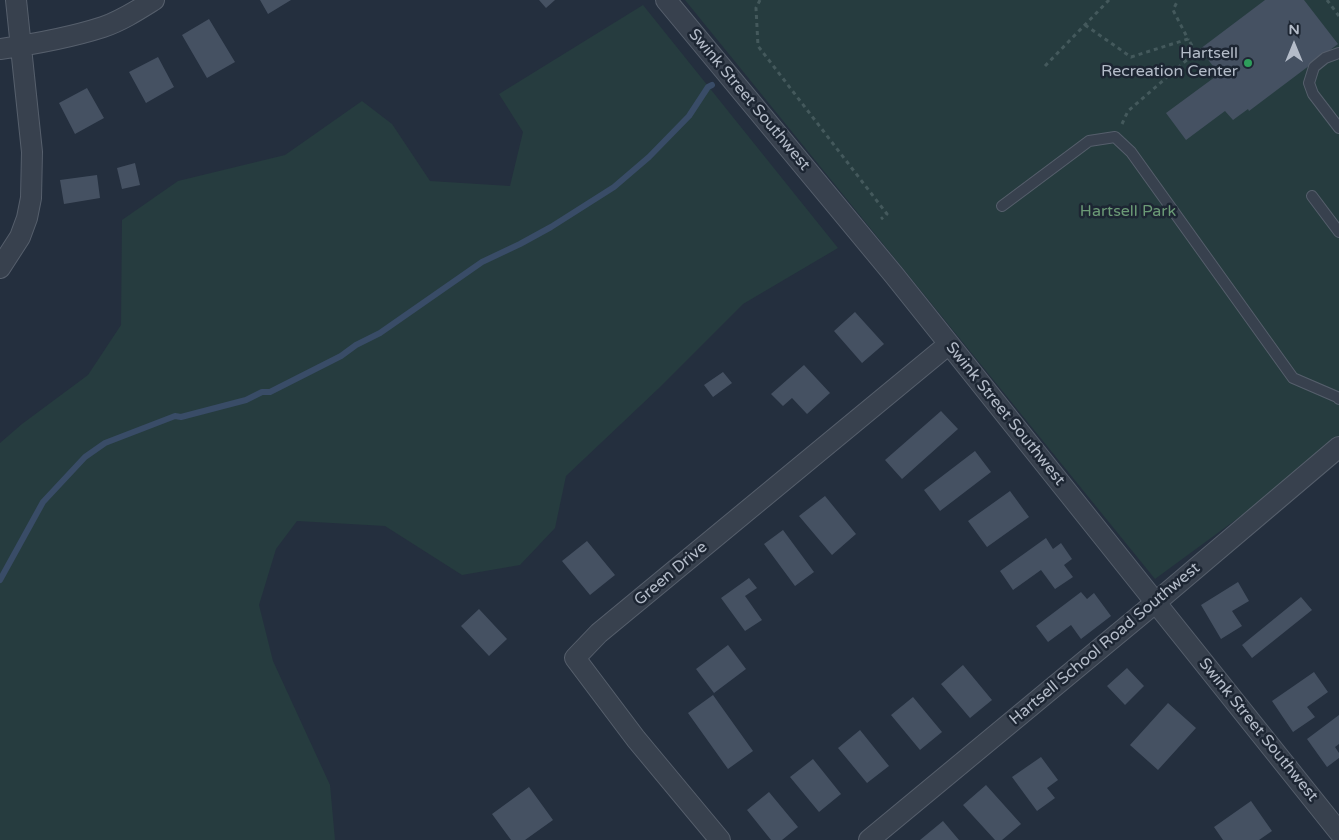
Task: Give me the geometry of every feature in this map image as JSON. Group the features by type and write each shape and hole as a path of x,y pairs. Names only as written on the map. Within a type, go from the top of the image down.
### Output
{"street":[{"path":"0,268 20,237 27,218 31,198 32,152 16,0"},
{"path":"0,49 45,43 103,27 124,18 154,0"},
{"name":"Swink Street Southwest","path":"666,0 894,275 1339,832"},
{"name":"Green Drive","path":"720,840 636,739 575,658 599,633 948,344"},
{"name":"Hartsell School Road Southwest","path":"869,840 1155,603 1339,447"}],"lane":[{"path":"1339,53 1325,58 1314,67 1309,83 1313,94 1339,128"},
{"path":"1002,206 1089,141 1115,137 1130,152 1294,378 1338,397"},
{"path":"1312,196 1339,232"}],"path":[{"path":"760,0 756,8 758,46 887,214 881,219"},
{"path":"1045,66 1109,0"},
{"path":"1115,137 1128,111 1196,52 1173,10 1178,0"},
{"path":"1327,0 1339,16"},
{"path":"1085,25 1131,56 1188,39"}],"green space":[{"name":"Hartsell Park","path":"685,0 1339,0 1339,444 1155,579"},
{"path":"643,5 838,248 743,304 659,388 566,476 555,528 520,565 462,575 385,526 297,521 276,549 259,605 273,661 330,785 335,840 0,840 0,443 22,424 88,375 121,325 122,220 178,181 285,155 362,101 392,124 430,181 510,186 523,132 499,94"}],"building":[{"path":"260,0 291,0 268,14"},
{"path":"539,0 555,0 546,8"},
{"name":"Hartsell Recreation Center","path":"1265,0 1304,0 1338,44 1249,111 1248,109 1233,120 1225,111 1186,140 1166,113 1219,74 1200,49"},
{"path":"209,19 235,62 207,78 182,35"},
{"path":"158,57 174,87 146,103 129,72"},
{"path":"87,88 104,118 75,134 59,103"},
{"path":"135,163 140,185 122,189 117,168"},
{"path":"97,175 100,198 64,204 60,180"},
{"path":"855,312 884,344 862,363 834,331"},
{"path":"804,365 830,393 807,414 792,398 783,406 771,394"},
{"path":"723,372 732,383 713,397 704,385"},
{"path":"941,411 958,429 902,479 885,460"},
{"path":"975,451 991,472 940,511 924,490"},
{"path":"1010,491 1029,517 987,547 968,521"},
{"path":"825,496 856,534 832,555 799,516"},
{"path":"783,530 814,572 795,586 764,544"},
{"path":"1046,538 1053,549 1061,543 1072,559 1064,565 1073,577 1055,589 1041,570 1013,590 1000,571"},
{"path":"587,541 615,575 590,595 562,561"},
{"path":"749,578 757,588 745,596 762,620 745,631 721,598"},
{"path":"1238,582 1249,601 1232,611 1242,626 1221,639 1201,605"},
{"path":"1081,592 1087,599 1094,593 1111,616 1081,639 1071,625 1048,642 1036,626"},
{"path":"1301,597 1312,610 1252,658 1242,645"},
{"path":"479,609 507,639 489,656 461,626"},
{"path":"728,645 746,669 714,693 696,669"},
{"path":"963,665 992,700 970,718 941,684"},
{"path":"1127,668 1144,686 1125,705 1107,686"},
{"path":"1314,672 1328,692 1307,707 1315,717 1293,732 1272,701"},
{"path":"713,695 753,751 728,769 688,713"},
{"path":"913,697 942,732 920,750 891,715"},
{"path":"1168,703 1196,728 1158,770 1130,745"},
{"path":"1339,715 1339,744 1335,747 1339,753 1339,758 1327,767 1307,739"},
{"path":"860,730 889,766 867,783 838,748"},
{"path":"1041,757 1058,780 1047,788 1055,798 1037,811 1012,777"},
{"path":"813,759 841,794 819,812 790,777"},
{"path":"986,785 1021,824 1002,840 995,840 963,805"},
{"path":"529,787 553,820 525,840 511,840 492,814"},
{"path":"769,792 798,827 782,840 771,840 747,810"},
{"path":"1251,801 1272,831 1259,840 1223,840 1214,827"},
{"path":"943,821 959,840 920,840"}],"waterway":[{"path":"0,580 43,502 85,457 105,443 175,416 181,417 246,400 262,392 270,392 341,356 356,345 380,333 482,262 551,227 614,187 649,157 689,116 708,87 712,85"}],"place":[{"name":"Hartsell Recreation Center","path":"1248,63"}]}
